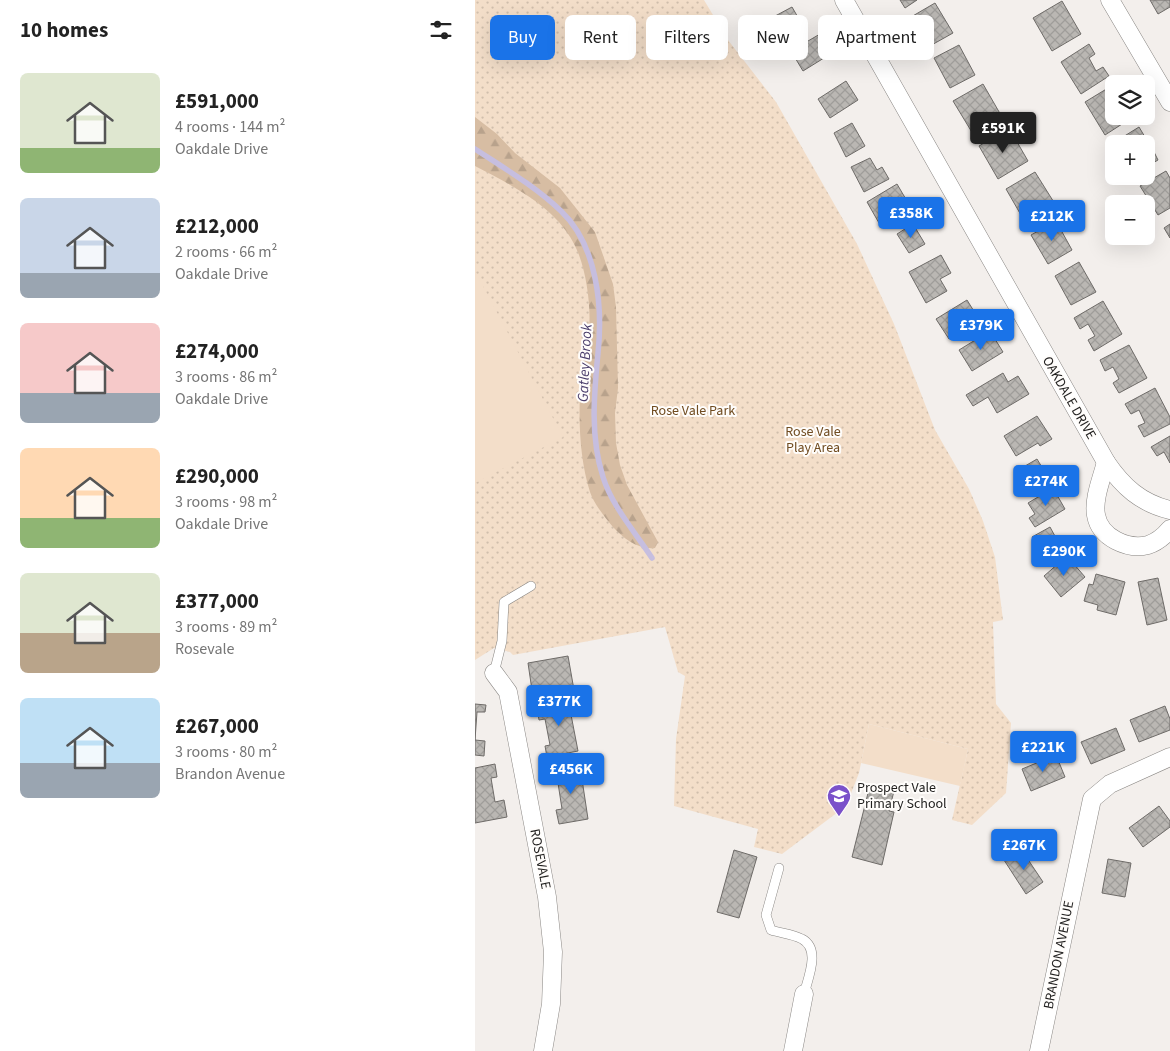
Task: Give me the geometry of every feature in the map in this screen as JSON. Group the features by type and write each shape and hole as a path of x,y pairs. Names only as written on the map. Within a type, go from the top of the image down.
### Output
{"street":[{"name":"OAKDALE DRIVE","path":"843,0 1106,462 1116,477 1137,497 1157,507 1170,510"},
{"path":"1110,0 1170,102"},
{"path":"1106,462 1096,507 1096,517 1106,533 1123,543 1148,545 1159,540 1170,529"},
{"name":"ROSEVALE","path":"494,674 508,692 547,897 553,952 551,1004 543,1051"},
{"name":"BRANDON AVENUE","path":"1039,1051 1092,799 1110,784 1170,757"},
{"path":"793,1051 804,994"}],"lane":[{"path":"494,674 503,641 504,602 531,586"},
{"path":"779,868 767,915 771,930 802,939 809,946 813,954 804,994"}],"green space":[{"name":"Rose Vale Park","path":"475,0 704,0 713,15 646,15 646,60 728,60 728,40 738,53 738,60 743,60 776,102 857,244 894,324 935,430 969,489 983,521 995,557 1003,620 993,622 996,704 1011,723 1006,793 972,825 952,820 968,749 869,724 859,773 846,806 782,854 754,847 758,829 674,806 676,739 685,676 678,672 665,627 513,655 510,652 494,648 475,660"},
{"path":"475,117 497,134 515,153 560,188 595,232 613,284 616,307 618,388 615,413 616,443 620,465 627,485 658,542 655,548 637,545 626,539 613,527 594,501 586,479 580,436 580,407 582,373 588,336 589,302 579,255 572,239 550,213 506,182 475,166"},
{"path":"475,271 563,437 475,483"},
{"path":"869,724 968,749 960,786 861,763"}],"building":[{"path":"900,0 917,0 905,8"},
{"path":"1150,0 1170,0 1170,7 1158,14"},
{"path":"1062,1 1081,34 1052,51 1033,18"},
{"path":"935,3 953,33 934,44 934,15 914,15"},
{"path":"792,7 797,15 777,15"},
{"path":"818,35 818,60 821,60 803,71 796,60 808,60 808,41"},
{"path":"1089,44 1095,54 1089,58 1096,71 1103,67 1108,75 1105,75 1105,79 1081,94 1061,62"},
{"path":"959,45 975,75 950,88 934,58"},
{"path":"846,81 858,100 830,118 818,99"},
{"path":"983,84 1002,117 973,134 953,101"},
{"path":"1105,90 1105,125 1121,125 1105,135 1085,102"},
{"path":"852,123 865,146 846,157 834,133"},
{"path":"1139,127 1144,135 1126,135"},
{"path":"1009,128 1028,161 998,179 979,146"},
{"path":"870,158 877,170 882,167 889,179 864,192 851,167"},
{"path":"1166,171 1170,178 1170,208 1158,215 1155,210 1155,195 1146,195 1140,186 1155,185 1155,177"},
{"path":"1035,172 1055,204 1025,222 1006,189"},
{"path":"897,184 914,213 894,225 889,217 879,223 867,202"},
{"path":"1056,221 1072,250 1048,264 1031,235"},
{"path":"913,224 925,244 909,253 897,234"},
{"path":"1170,224 1170,238 1164,228"},
{"path":"941,255 951,273 940,279 947,291 926,303 909,272"},
{"path":"1079,262 1096,292 1071,305 1055,276"},
{"path":"967,300 980,321 949,339 936,319"},
{"path":"1103,301 1122,334 1094,351 1088,340 1095,336 1088,324 1080,329 1074,318"},
{"path":"990,331 1003,352 972,371 959,350"},
{"path":"1129,345 1147,378 1119,393 1113,383 1119,379 1113,367 1105,371 1100,360"},
{"path":"1003,373 1008,382 1018,376 1029,394 997,413 988,397 973,406 966,395"},
{"path":"1155,388 1170,417 1170,424 1144,437 1138,426 1145,423 1139,410 1131,414 1125,404"},
{"path":"1037,416 1052,439 1040,446 1038,443 1016,456 1004,436"},
{"path":"1170,436 1170,463 1164,452 1157,456 1151,447"},
{"path":"1037,459 1049,479 1032,489 1020,469"},
{"path":"1053,488 1065,509 1035,527 1029,518 1035,514 1028,503"},
{"path":"1050,527 1062,549 1044,559 1032,537"},
{"path":"1067,556 1085,577 1061,597 1044,576"},
{"path":"1096,574 1125,582 1116,615 1097,610 1098,605 1084,601 1089,584 1093,585"},
{"path":"1158,578 1167,620 1147,625 1138,582"},
{"path":"568,656 574,690 533,697 528,663"},
{"path":"567,694 578,751 547,757 545,746 550,745 545,719 539,720 537,707 554,703 553,697"},
{"path":"475,704 486,705 485,712 477,712 475,740"},
{"path":"1165,706 1170,719 1170,730 1139,742 1130,720"},
{"path":"1116,728 1125,750 1091,764 1081,742"},
{"path":"475,740 485,741 484,756 475,755"},
{"path":"1056,755 1065,777 1031,791 1022,769"},
{"path":"495,764 497,777 491,778 495,802 504,800 507,817 475,823 475,768"},
{"path":"580,766 588,819 559,824 556,810 562,809 558,783 553,784 551,771"},
{"path":"870,785 894,791 889,811 894,812 882,865 852,857"},
{"path":"1159,806 1170,821 1170,827 1143,847 1129,828"},
{"path":"1021,849 1043,882 1026,894 1004,860"},
{"path":"734,850 757,857 739,918 717,912"},
{"path":"1108,859 1131,863 1125,897 1102,893"}],"waterway":[{"name":"Gatley Brook","path":"475,149 551,202 573,225 583,241 590,258 598,296 599,335 594,415 599,462 612,498 652,558"}],"place":[{"name":"Prospect Vale Primary School","path":"839,817"}],"park label":[{"name":"Rose Vale Play Area","path":"813,440"}]}
